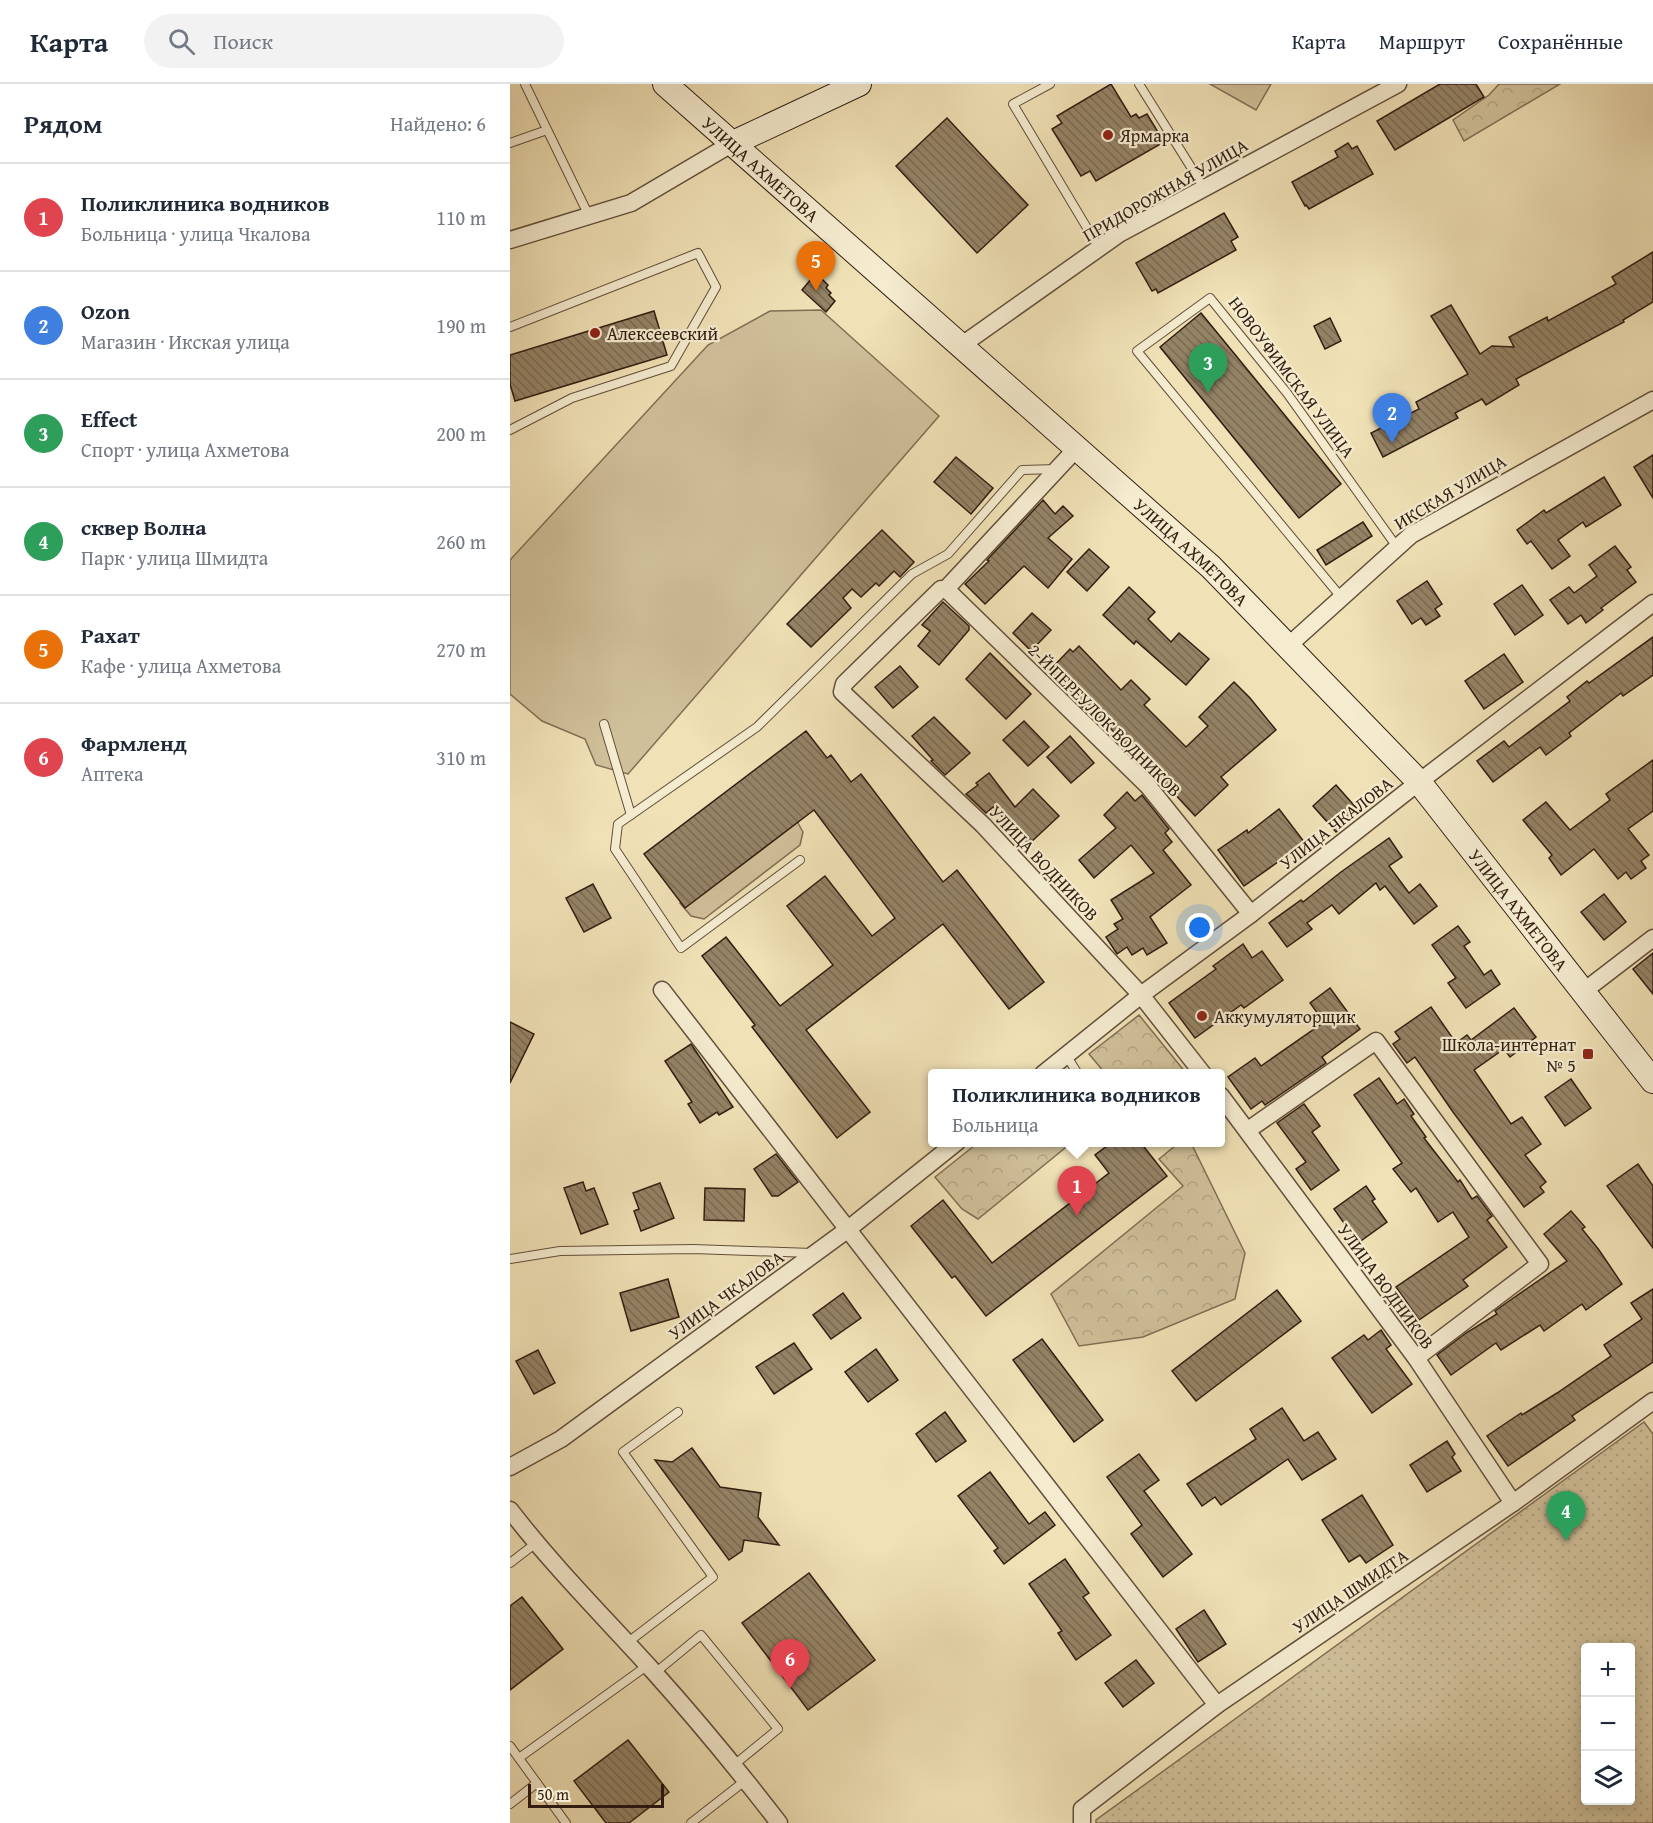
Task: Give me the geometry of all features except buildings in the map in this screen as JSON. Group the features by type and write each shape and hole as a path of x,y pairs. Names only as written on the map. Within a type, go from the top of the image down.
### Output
{"main road":[{"name":"УЛИЦА АХМЕТОВА","path":"665,84 1211,567 1419,782 1653,1081"},
{"path":"733,143 859,84"}],"street":[{"name":"ПРИДОРОЖНАЯ УЛИЦА","path":"962,345 1119,234 1398,84"},
{"path":"510,240 631,202 733,143"},
{"name":"ИКСКАЯ УЛИЦА","path":"1288,646 1397,547 1427,525 1653,400"},
{"path":"946,589 1076,449"},
{"name":"УЛИЦА ВОДНИКОВ","path":"946,589 941,589 844,684 842,692 983,825 1141,995 1199,1069"},
{"name":"2-Й ПЕРЕУЛОК ВОДНИКОВ","path":"946,589 1148,786 1251,914"},
{"name":"УЛИЦА ЧКАЛОВА","path":"1049,1069 1141,995 1251,914 1653,603"},
{"path":"1584,991 1653,938"},
{"path":"662,990 1217,1705"},
{"path":"1248,1130 1376,1041 1540,1264 1416,1358"},
{"name":"УЛИЦА ВОДНИКОВ","path":"1225,1101 1416,1358 1514,1503"},
{"name":"УЛИЦА ЧКАЛОВА","path":"510,1467 561,1439 848,1230 952,1147"},
{"name":"УЛИЦА ШМИДТА","path":"1082,1823 1082,1809 1217,1705 1514,1503 1653,1401"},
{"path":"510,1510 536,1543 651,1669 734,1765 779,1823"}],"lane":[{"path":"525,84 589,217"},
{"path":"1050,84 1013,104 1099,248"},
{"path":"1138,84 1204,188"},
{"path":"510,143 547,130"},
{"path":"510,327 698,254 716,287 671,366 572,398 510,430"},
{"name":"НОВОУФИМСКАЯ УЛИЦА","path":"1341,597 1137,351 1210,298 1287,393 1397,547"},
{"path":"800,860 681,948 615,849 618,825 757,727 912,574 948,554 1022,470 1057,469"},
{"path":"603,724 631,815"},
{"path":"1066,1055 1075,1069"},
{"path":"510,1259 560,1251 693,1249 816,1253"},
{"path":"627,1643 713,1577 623,1452 678,1412"},
{"path":"510,1563 536,1543"},
{"path":"519,1758 701,1635 778,1729 734,1765"},
{"path":"510,1746 566,1823"},
{"path":"691,1823 746,1780"},
{"path":"510,1803 537,1783"}],"green space":[{"path":"1210,84 1271,84 1256,110"},
{"path":"1499,84 1560,84 1464,141 1453,120 1489,95"},
{"path":"821,310 939,416 628,774 596,765 585,739 542,721 510,694 510,560 708,345 770,311"},
{"path":"794,816 803,832 800,845 704,919 691,916 680,903"},
{"path":"1139,1015 1183,1069 1102,1069 1089,1054"},
{"path":"973,1147 1065,1147 978,1219 962,1209 935,1177"},
{"path":"1174,1147 1193,1147 1245,1253 1235,1299 1143,1337 1079,1346 1051,1294 1183,1186 1159,1159"},
{"path":"1644,1422 1653,1434 1653,1823 1096,1823 1096,1820"}],"place":[{"name":"Ярмарка","path":"1108,135"},
{"name":"Рахат","path":"816,291"},
{"name":"Алексеевский","path":"595,333"},
{"name":"Effect","path":"1208,393"},
{"name":"Ozon","path":"1392,443"},
{"name":"Аккумуляторщик","path":"1202,1016"},
{"name":"Школа-интернат № 5","path":"1588,1054"},
{"name":"Поликлиника водников","path":"1077,1216"},
{"name":"сквер Волна","path":"1566,1541"},
{"name":"Фармленд","path":"790,1689"}]}
